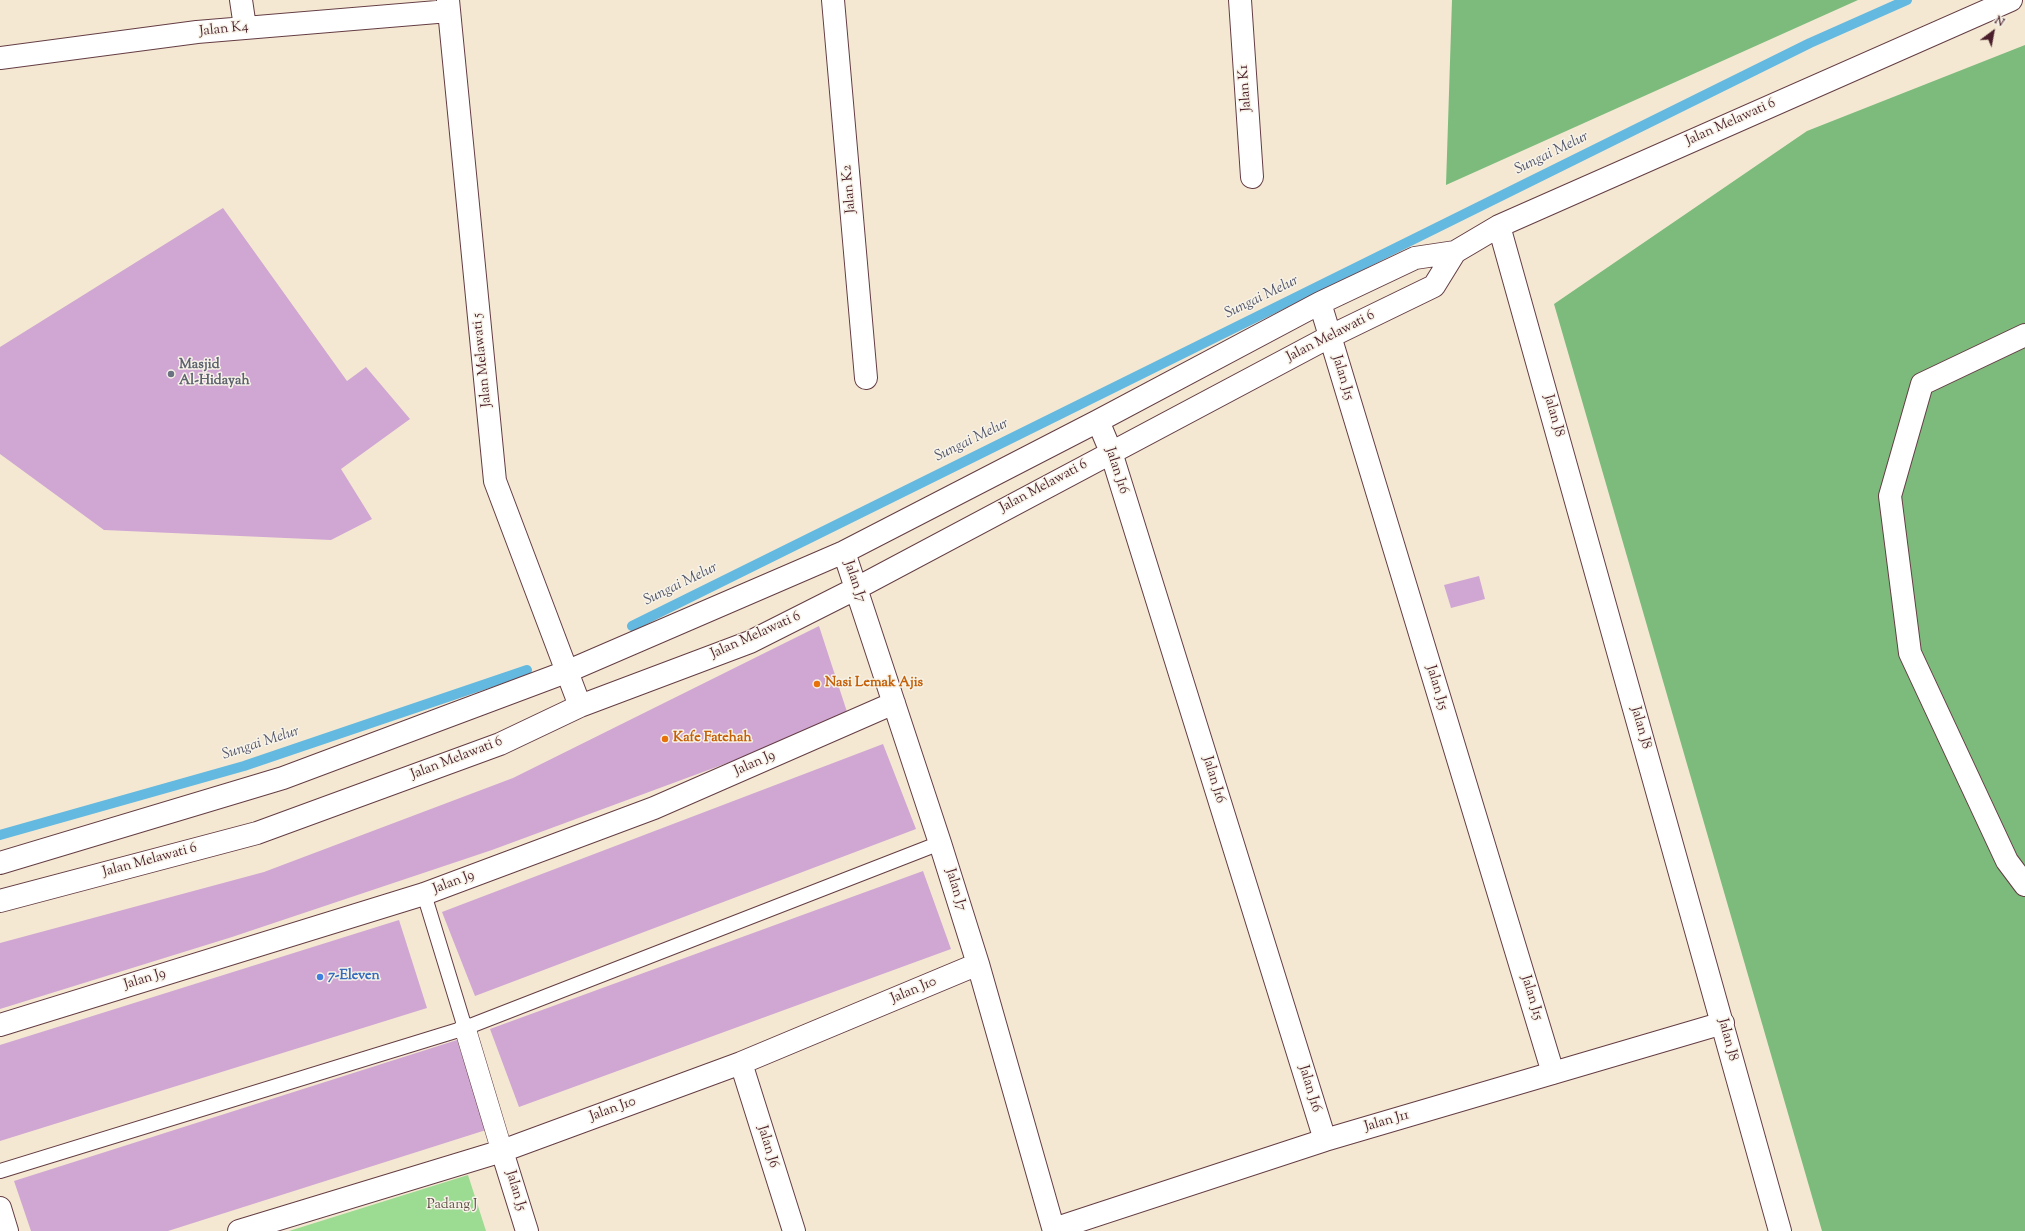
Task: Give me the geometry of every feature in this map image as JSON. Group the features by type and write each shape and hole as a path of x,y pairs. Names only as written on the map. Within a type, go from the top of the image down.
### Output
{"street":[{"path":"241,0 245,27"},
{"name":"Jalan K2","path":"833,0 866,378"},
{"name":"Jalan K1","path":"1240,0 1252,177"},
{"name":"Jalan Melawati 6","path":"0,863 283,778 566,672 844,552 1098,421 1320,303 1415,258 1455,252 1500,226 2011,0"},
{"name":"Jalan K4","path":"0,58 245,27 449,6"},
{"name":"Jalan Melawati 5","path":"449,6 495,481 580,706"},
{"name":"Jalan J8","path":"1500,226 1780,1231"},
{"name":"Jalan Melawati 6","path":"0,901 256,833 500,744 580,706 750,642 857,588 1329,337 1434,286 1455,252"},
{"name":"Jalan J15","path":"1320,303 1329,337 1554,1074"},
{"path":"2025,335 1922,384 1890,496 1910,653 2007,861 2025,885"},
{"name":"Jalan J16","path":"1098,421 1111,452 1325,1140"},
{"name":"Jalan J7","path":"844,552 940,843 978,964 1054,1230"},
{"name":"Jalan J9","path":"0,1024 424,894 654,808 894,703"},
{"name":"Jalan J10","path":"239,1231 502,1151 741,1063 978,964"},
{"name":"Jalan J11","path":"1054,1230 1325,1140 1554,1074 1723,1023"},
{"path":"465,1028 502,1151"},
{"name":"Jalan J6","path":"741,1063 794,1231"},
{"name":"Jalan J5","path":"502,1151 527,1231"},
{"path":"0,1208 7,1231"}],"lane":[{"path":"0,1171 465,1028 940,843"},
{"path":"424,894 465,1028"}],"green space":[{"path":"1452,0 1858,0 1446,185"},
{"path":"2025,45 2025,1231 1822,1231 1554,304 1807,131"},
{"name":"Padang J","path":"468,1175 486,1231 289,1231"}],"building":[{"name":"Masjid Al-Hidayah","path":"223,208 347,381 366,367 410,419 341,469 372,519 331,540 104,530 0,454 0,347"},
{"path":"1479,576 1485,599 1451,608 1444,585"},
{"path":"819,626 849,718 492,850 232,937 0,1009 0,943 264,872 513,778"},
{"path":"883,744 916,829 475,996 442,912"},
{"path":"923,871 951,949 519,1107 490,1029"},
{"path":"399,920 427,1008 0,1141 0,1045"},
{"path":"457,1040 486,1130 168,1231 31,1231 14,1181"}],"waterway":[{"name":"Sungai Melur","path":"632,626 1810,43 1907,0"},
{"name":"Sungai Melur","path":"0,835 244,766 527,670"}],"place":[{"name":"Masjid Al-Hidayah","path":"171,374"},
{"name":"Nasi Lemak Ajis","path":"817,684"},
{"name":"Kafe Fatehah","path":"665,739"},
{"name":"7-Eleven","path":"320,977"}]}
